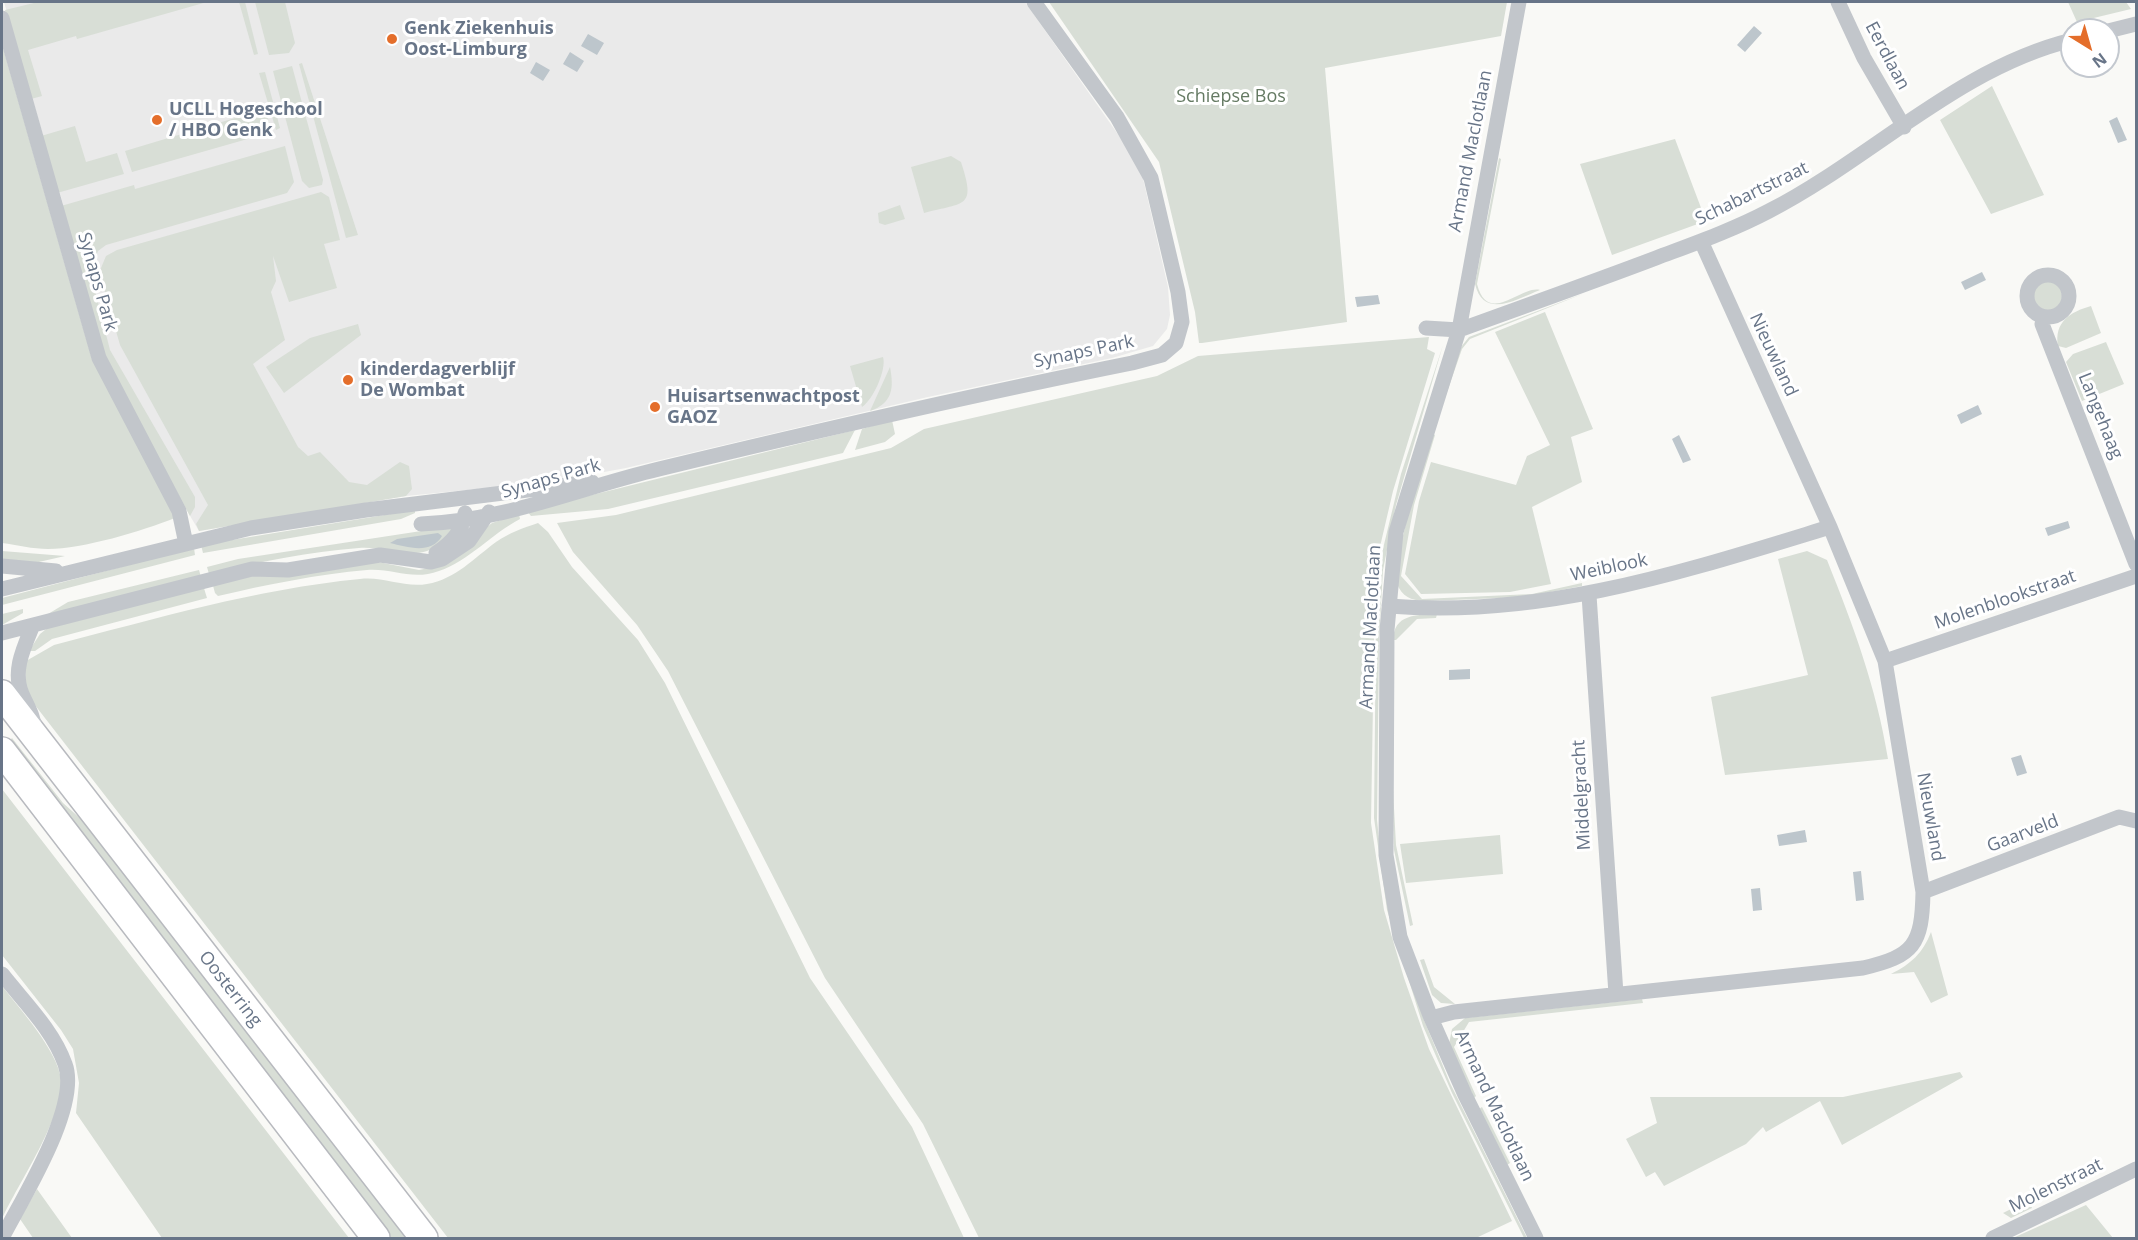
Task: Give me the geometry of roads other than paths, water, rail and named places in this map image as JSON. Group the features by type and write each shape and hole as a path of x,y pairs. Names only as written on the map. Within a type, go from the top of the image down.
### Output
{"highway":[{"name":"Oosterring","path":"2,694 424,1239"},
{"name":"Oosterring","path":"2,752 376,1239"}],"street":[{"name":"Synaps Park","path":"487,517 575,494 624,477 907,409 1132,363 1162,355 1181,346 1182,322 1178,292 1150,178 1117,117 1034,2"},
{"name":"Armand Maclotlaan","path":"1519,2 1459,330 1396,532 1389,606 1385,755 1386,855 1400,937 1431,1018 1465,1095 1536,1239"},
{"name":"Eerdlaan","path":"1838,2 1864,58 1904,127"},
{"name":"Synaps Park","path":"2,18 99,358 179,511 186,544 251,528 624,477"},
{"path":"2120,29 2136,24"},
{"name":"Schabartstraat","path":"1426,328 1459,330 1701,241 1767,212 1825,180 1978,76 2042,48 2060,43"},
{"name":"Nieuwland","path":"1431,1018 1454,1012 1863,968 1895,961 1914,945 1923,922 1923,892 1904,789 1885,660 1830,527 1701,241"},
{"name":"Langehaag","path":"2044,318 2042,324 2136,564"},
{"name":"Synaps Park","path":"2,633 252,568 288,570 380,555 422,561 442,559 469,541 487,517 494,493"},
{"path":"422,561 447,546 464,520 465,498"},
{"path":"421,524 487,517"},
{"name":"Weiblook","path":"1389,606 1466,608 1589,595 1685,571 1830,527"},
{"path":"2,589 186,544"},
{"path":"2,566 71,572"},
{"name":"Molenblookstraat","path":"1885,660 2136,576"},
{"name":"Middelgracht","path":"1589,595 1616,994"},
{"name":"Oosterring","path":"33,625 20,655 17,679 22,695 33,712 37,739"},
{"name":"Gaarveld","path":"1923,892 2119,817 2136,821"},
{"path":"2,974 55,1042 66,1066 69,1081 66,1105 57,1128 2,1238"},
{"name":"Molenstraat","path":"1993,1239 2136,1169"}],"place":[{"name":"Genk Ziekenhuis Oost-Limburg","path":"392,39"},
{"name":"UCLL Hogeschool / HBO Genk","path":"157,120"},
{"name":"kinderdagverblijf De Wombat","path":"348,380"},
{"name":"Huisartsenwachtpost GAOZ","path":"655,407"}],"park label":[{"name":"Schiepse Bos","path":"1231,97"}]}
